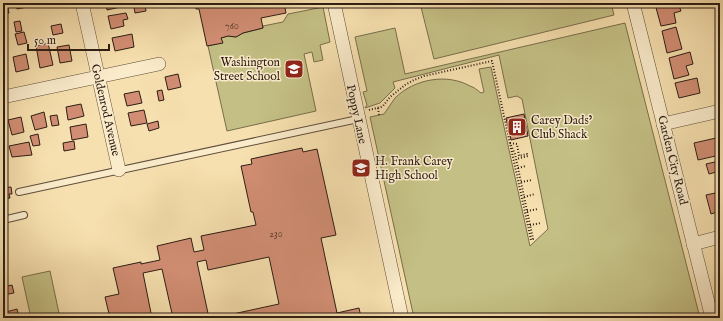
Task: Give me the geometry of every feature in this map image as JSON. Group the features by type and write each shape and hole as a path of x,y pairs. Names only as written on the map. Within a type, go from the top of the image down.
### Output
{"street":[{"name":"Goldenrod Avenue","path":"82,3 119,170"},
{"name":"Poppy Lane","path":"334,3 362,115 402,318"},
{"name":"Garden City Road","path":"633,3 712,318"},
{"path":"3,97 159,64"},
{"path":"663,124 720,111"},
{"path":"693,244 720,237"}],"lane":[{"path":"19,192 362,115"},
{"path":"3,220 24,215"}],"path":[{"path":"362,115 383,106 397,90 414,80 424,76 492,61 531,240 533,239 518,168 510,143"},
{"path":"378,108 379,115"},
{"path":"510,143 517,144 519,156 527,154 528,156 516,159"},
{"path":"518,168 526,166"},
{"path":"521,182 532,180"},
{"path":"524,197 536,194"},
{"path":"527,211 538,209"},
{"path":"530,225 541,223"}],"shaded area":[{"path":"420,3 611,3 614,15 434,59"},
{"path":"323,7 330,42 320,45 323,60 314,62 312,52 304,54 316,111 227,131 208,46 222,42 221,38 228,36 236,37 243,33 263,28 263,26 283,22 288,14"},
{"path":"625,23 700,318 414,318 370,117 384,114 395,98 403,91 421,82 441,79 451,80 471,86 481,93 484,92 479,69 491,67 530,246 548,229 522,99 517,96 508,98 499,55 393,82 395,88 380,103 365,108 367,105 363,92 367,91 355,37 395,28 405,74"},
{"path":"50,271 60,318 31,318 22,277"}],"building":[{"path":"3,3 7,3 9,13 3,14"},
{"path":"16,3 31,3 32,6 17,9"},
{"path":"106,3 124,3 125,6 107,10"},
{"path":"194,3 284,3 286,13 261,18 263,28 243,33 236,37 228,36 221,38 223,43 207,46 199,9 196,9"},
{"path":"678,3 681,11 674,13 676,23 661,26 655,4"},
{"path":"145,5 146,11 135,13 134,7"},
{"path":"720,11 720,25 716,12"},
{"path":"126,13 128,19 123,20 124,26 111,29 108,16"},
{"path":"20,21 22,31 16,32 14,22"},
{"path":"61,24 63,33 53,35 51,26"},
{"path":"3,25 5,25 7,34 3,35"},
{"path":"676,27 682,49 667,53 662,31"},
{"path":"24,32 27,43 18,45 15,34"},
{"path":"132,34 134,47 115,51 112,38"},
{"path":"48,43 53,65 40,68 36,46"},
{"path":"69,45 72,61 60,63 57,47"},
{"path":"690,52 693,64 686,66 689,75 674,79 669,58"},
{"path":"26,54 29,69 16,72 13,57"},
{"path":"178,74 181,87 168,90 165,77"},
{"path":"697,78 700,93 679,98 675,83"},
{"path":"162,90 164,100 159,101 157,91"},
{"path":"139,91 142,103 127,106 124,94"},
{"path":"81,104 84,116 68,120 66,107"},
{"path":"144,110 147,123 131,126 128,113"},
{"path":"44,112 47,127 35,130 31,116"},
{"name":"Carey Dads’ Club Shack","path":"524,114 528,136 511,140 506,118"},
{"path":"57,115 59,125 52,126 50,116"},
{"path":"21,117 24,132 12,135 8,120"},
{"path":"158,121 159,128 149,131 147,124"},
{"path":"86,124 88,137 72,140 70,127"},
{"path":"38,134 40,145 33,146 30,136"},
{"path":"716,138 720,155 698,160 694,143"},
{"path":"74,141 75,149 64,151 63,143"},
{"path":"29,142 32,155 12,157 9,146"},
{"path":"302,148 303,152 317,149 336,235 321,238 337,313 359,308 361,317 368,316 369,318 219,318 279,304 269,257 208,270 206,260 197,262 209,318 173,318 162,269 143,273 152,318 110,318 105,297 119,294 113,268 141,262 141,264 160,260 157,246 191,238 194,252 204,250 201,236 256,225 253,212 251,212 241,166 252,164 251,159"},
{"path":"719,161 720,171 709,174 706,164"},
{"path":"11,187 12,194 9,194 10,198 3,199 3,188"},
{"path":"720,192 720,211 711,214 706,195"},
{"path":"12,285 14,293 3,295 3,287"},
{"path":"17,309 19,317 7,318 6,312"}],"place":[{"name":"Washington Street School","path":"294,69"},
{"name":"Carey Dads’ Club Shack","path":"517,127"},
{"name":"H. Frank Carey High School","path":"361,168"}]}
